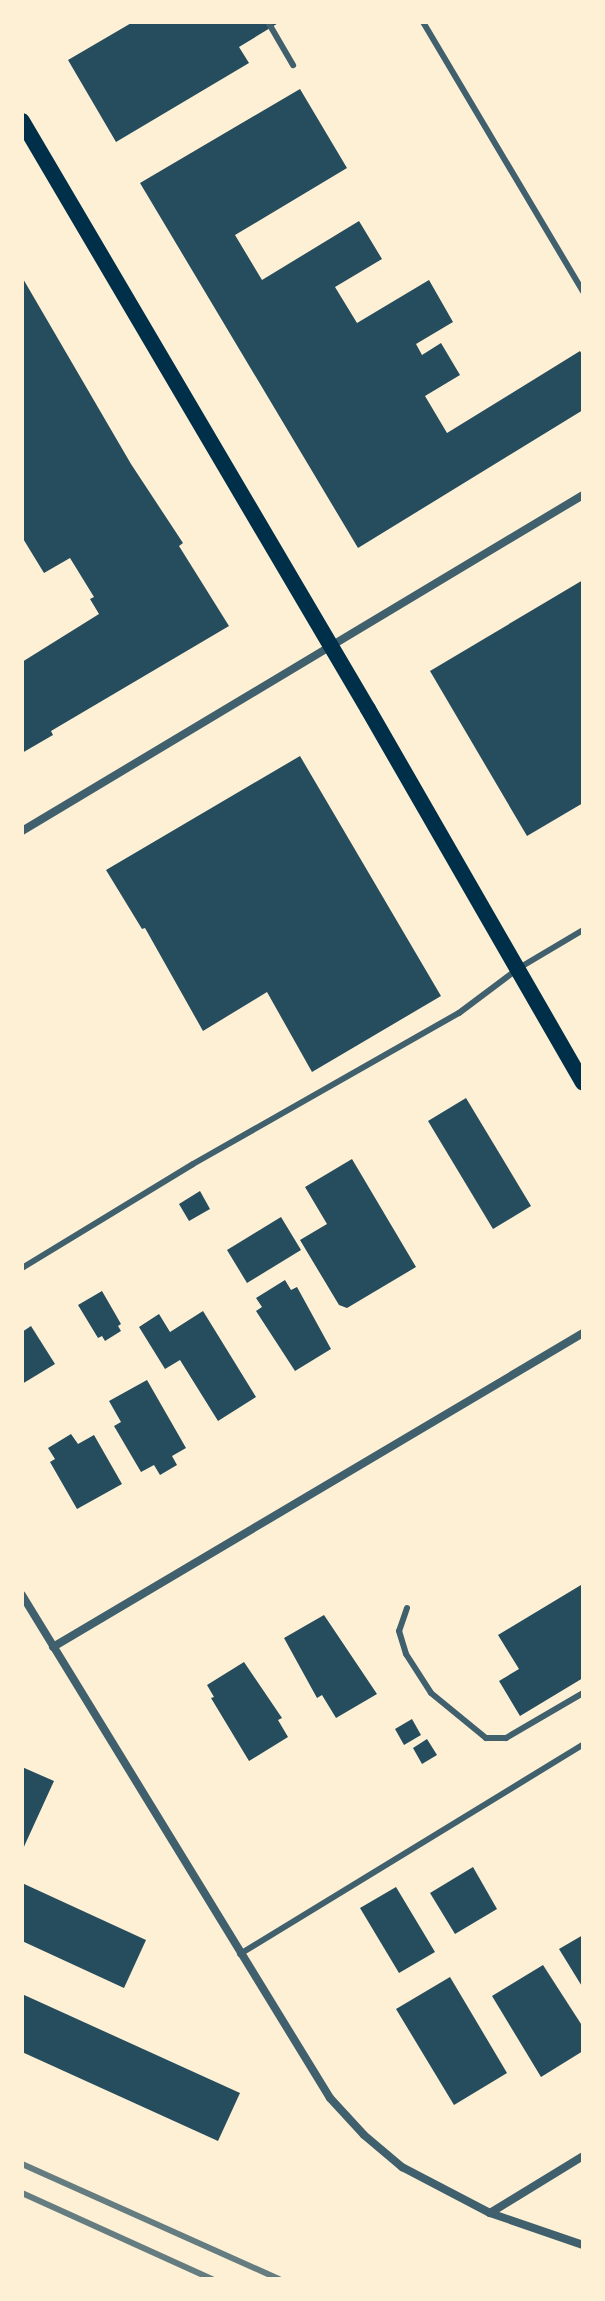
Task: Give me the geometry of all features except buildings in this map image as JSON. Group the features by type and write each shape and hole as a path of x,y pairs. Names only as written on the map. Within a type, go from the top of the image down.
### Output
{"main road":[{"path":"22,121 519,968 583,1083"}],"street":[{"path":"22,831 583,495"},
{"path":"53,1647 583,1333"},
{"path":"22,1595 330,2098 364,2135 402,2167 490,2213 583,2245"},
{"path":"490,2213 583,2156"}],"lane":[{"path":"268,22 293,65"},
{"path":"423,22 583,292"},
{"path":"22,1268 193,1164 459,1013 519,968 583,930"},
{"path":"407,1608 399,1631 406,1654 431,1693 486,1738 506,1738 583,1693"},
{"path":"240,1954 583,1745"}],"railway":[{"path":"22,2164 279,2279"},
{"path":"22,2193 212,2279"}]}
